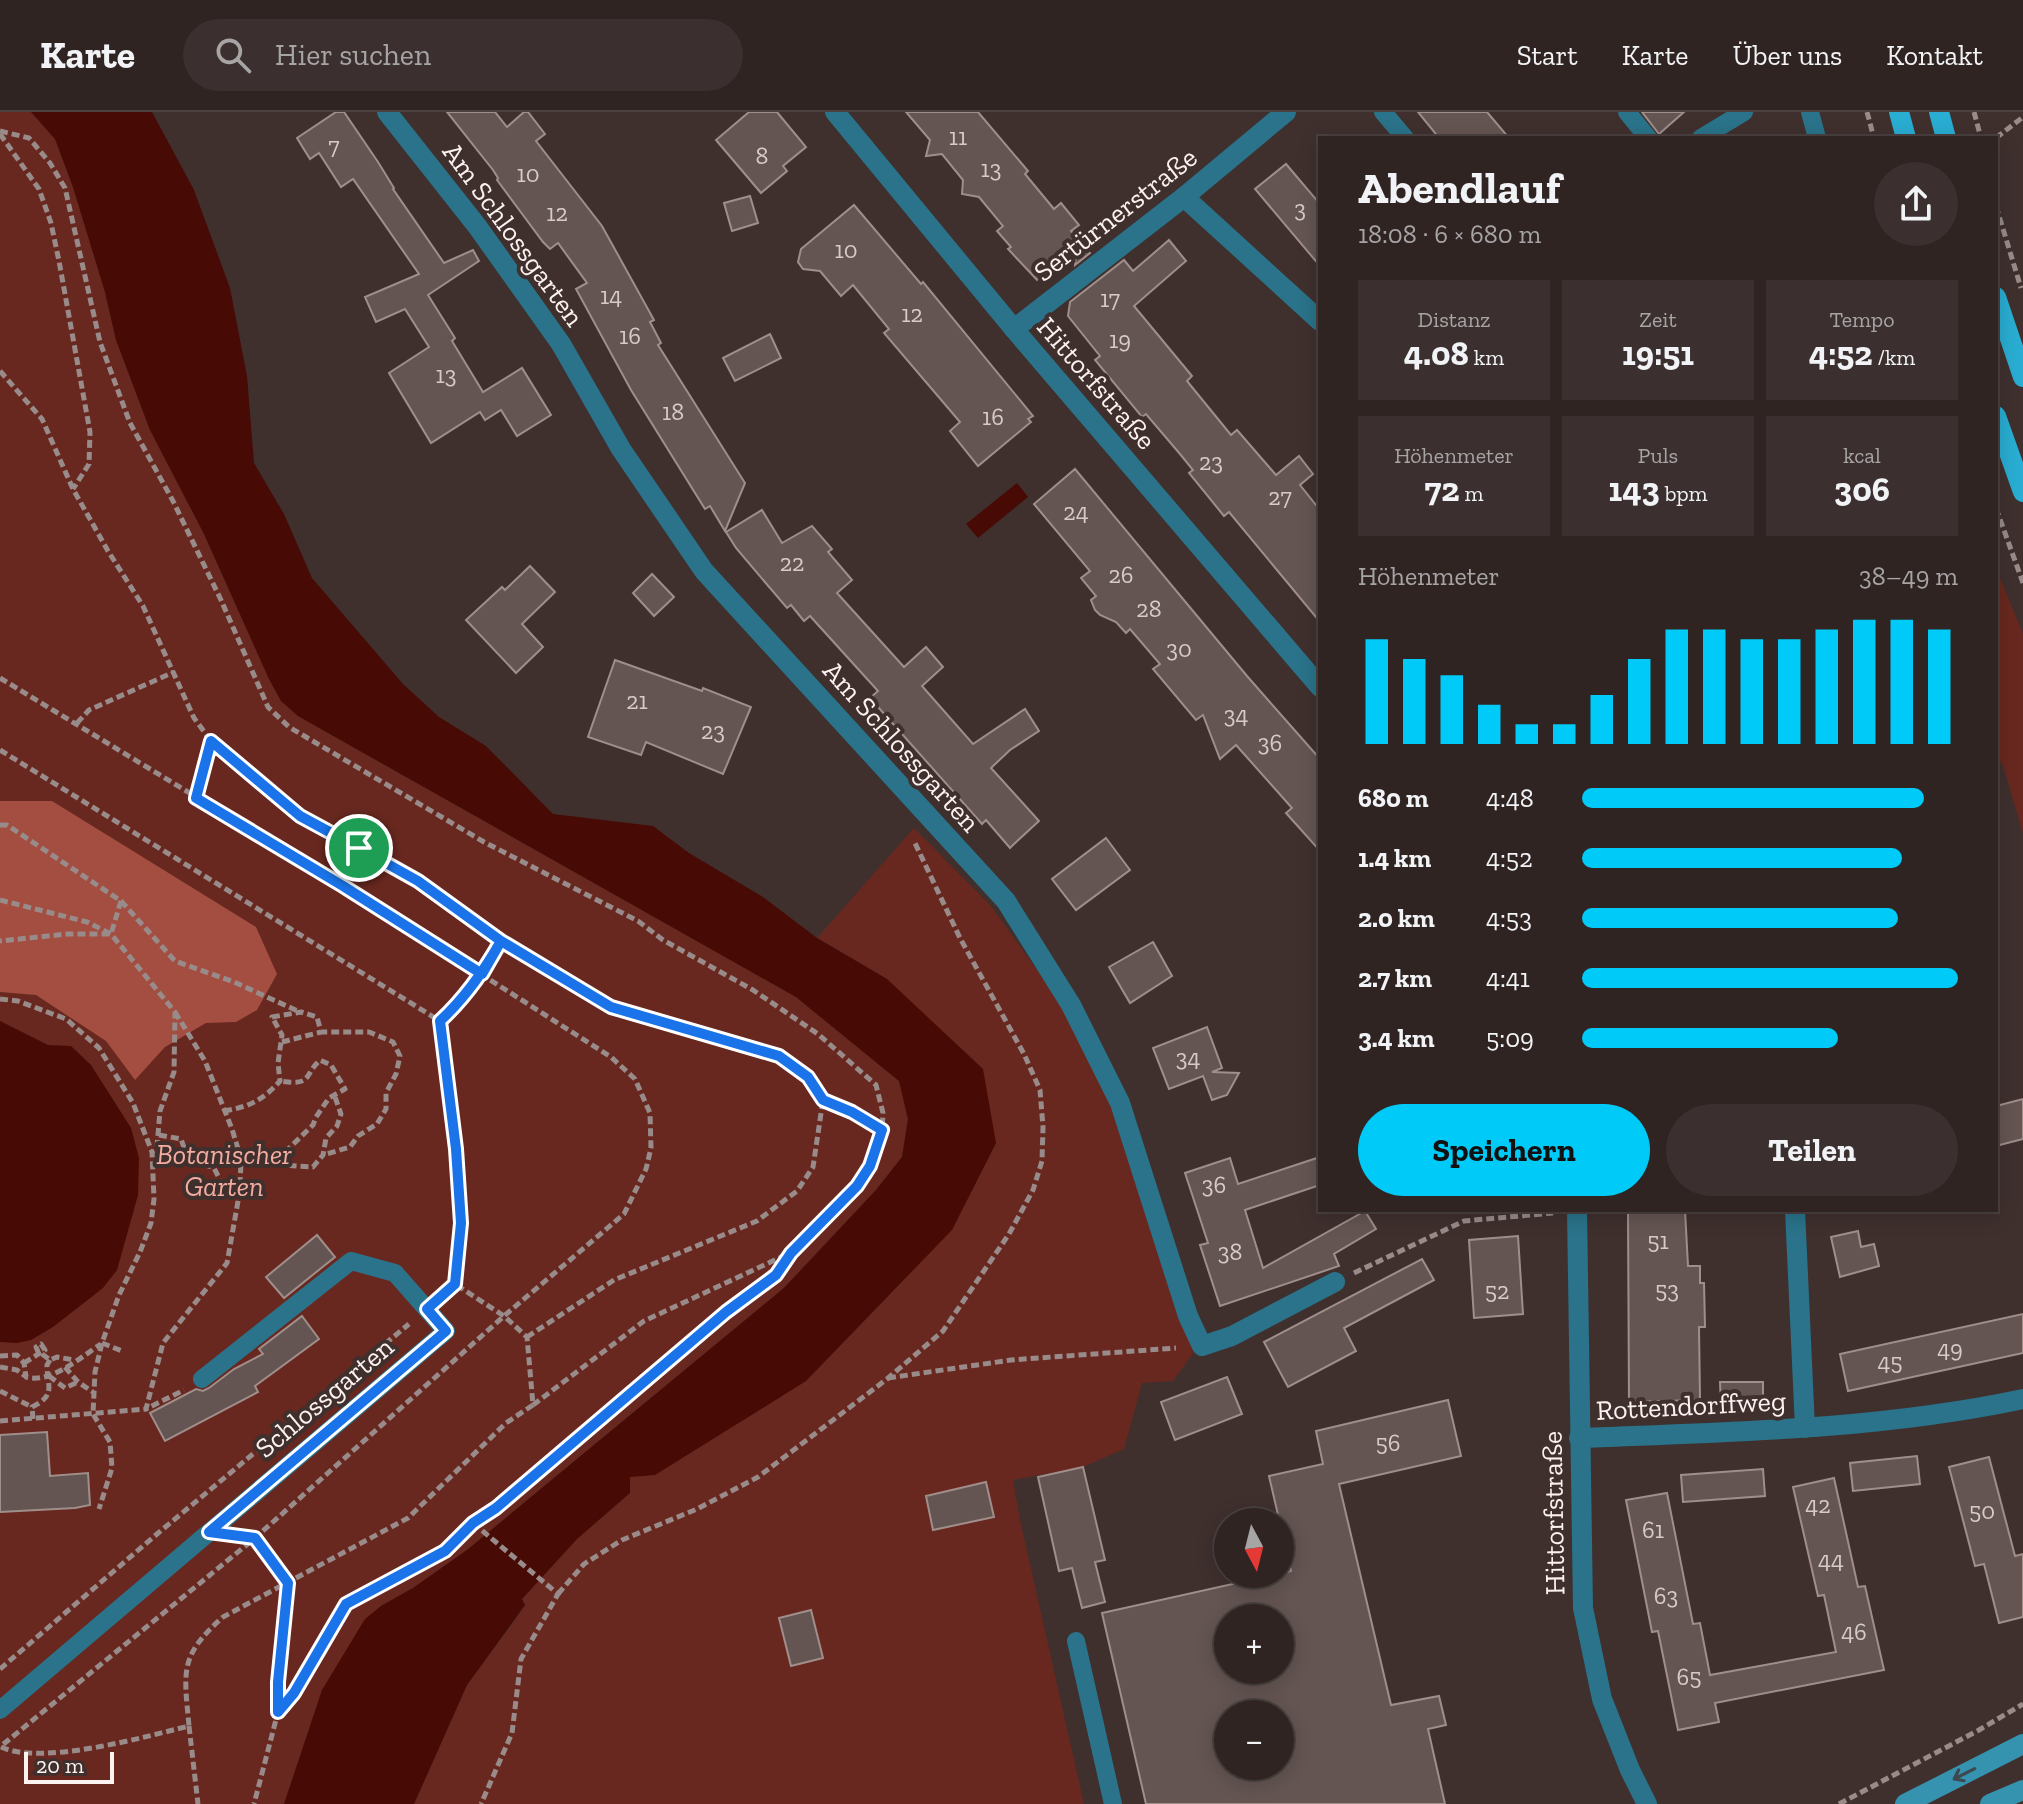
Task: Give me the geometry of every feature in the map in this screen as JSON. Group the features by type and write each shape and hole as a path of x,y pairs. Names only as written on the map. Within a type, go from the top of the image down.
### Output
{"main road":[{"path":"1899,112 1905,136"},
{"path":"1939,112 1945,136"},
{"path":"1998,303 2023,377"},
{"path":"1998,422 2023,492"},
{"path":"1905,1804 2023,1744"},
{"path":"1990,1804 2023,1790"}],"street":[{"name":"Am Schlossgarten","path":"387,112 477,226 561,344 621,449 704,571 1006,901 1071,1005 1120,1103 1188,1316 1202,1346"},
{"name":"Hittorfstraße","path":"835,112 1014,329 1318,685"},
{"name":"Sertürnerstraße","path":"1014,329 1184,197 1286,112"},
{"path":"1184,197 1318,319"},
{"name":"Hittorfstraße","path":"1577,1212 1583,1608 1602,1699 1647,1804"},
{"name":"Rottendorffweg","path":"1795,1212 1805,1428"},
{"path":"1202,1346 1232,1336 1335,1282"},
{"name":"Rottendorffweg","path":"1579,1438 1805,1428 1932,1416 2023,1399"}],"lane":[{"path":"1383,112 1403,136"},
{"path":"1627,112 1646,136"},
{"path":"1704,136 1744,112"},
{"path":"1810,112 1816,136"},
{"name":"Schlossgarten","path":"0,1710 446,1331 395,1273 351,1261 202,1379"},
{"path":"1076,1641 1113,1804"}],"path":[{"path":"1867,112 1873,136"},
{"path":"1974,112 1980,136"},
{"path":"1998,136 2023,117"},
{"path":"0,133 39,189 56,248 90,432 89,464 73,489"},
{"path":"0,133 29,138 50,163 65,188 100,342 130,423 173,501 268,707 289,727 484,842 638,921 663,940 753,990 818,1034 876,1085 883,1113 882,1130 870,1166 857,1186 791,1253 776,1275 726,1312 445,1551 346,1604 294,1693 278,1712"},
{"path":"1998,212 2023,292"},
{"path":"0,371 42,419 73,489 143,606 194,718 211,741 300,816 418,881 501,941 611,1007 779,1056 808,1077 823,1100 852,1112 882,1130"},
{"path":"1998,514 2023,583"},
{"path":"77,723 89,710 174,672"},
{"path":"0,678 343,886 611,1057 635,1079 650,1113 651,1148 646,1169 624,1214 504,1316 255,1538 0,1747 13,1752 73,1751 189,1726"},
{"path":"196,798 211,741"},
{"path":"0,750 440,1021"},
{"path":"481,1804 512,1733 521,1659 558,1594 584,1564 622,1540 697,1509 758,1477 887,1379 943,1331 1009,1234 1033,1190 1042,1161 1040,1090 914,839 910,816 915,800"},
{"path":"0,825 7,825 121,901 175,961 317,1017 321,1032"},
{"path":"0,900 87,922 111,934 175,1012 205,1061 241,1159 240,1190 227,1263 163,1343 146,1409"},
{"path":"111,934 121,901"},
{"path":"0,941 67,934 111,934"},
{"path":"440,1021 459,1004 482,974 501,941"},
{"path":"0,999 18,1001 66,1019 99,1048 133,1103 152,1152 154,1199 151,1223 119,1295 102,1343 93,1392 93,1414 110,1442 112,1468 99,1509"},
{"path":"152,1152 157,1147 162,1099 174,1072 175,1012"},
{"path":"280,1081 278,1063 282,1035 272,1017 301,1012"},
{"path":"0,1669 455,1284 461,1223 456,1149 440,1021"},
{"path":"282,1042 321,1032 369,1032 393,1042 400,1056 396,1074 386,1093 386,1109 377,1124 344,1150 323,1155"},
{"path":"224,1111 249,1107 280,1081 304,1080 312,1074 320,1060 331,1065 345,1089 329,1098 313,1125 278,1162"},
{"path":"241,1159 269,1165 278,1162 313,1167 323,1155 326,1138 337,1126 341,1114 335,1097"},
{"path":"527,1337 614,1280 757,1221 797,1191 813,1167 823,1100"},
{"path":"159,1135 181,1139 188,1159 214,1168 224,1188 240,1190"},
{"path":"1335,1282 1464,1221 1556,1212"},
{"path":"198,1804 185,1683 189,1654 206,1632 223,1617 408,1518 506,1423 644,1321 791,1253"},
{"path":"455,1284 504,1316 527,1337 533,1405"},
{"path":"102,1343 122,1351"},
{"path":"0,1367 17,1370 34,1379 65,1367 102,1343"},
{"path":"887,1379 1011,1360 1202,1346"},
{"path":"24,1363 40,1354 50,1360"},
{"path":"0,1356 17,1355 24,1363 26,1377"},
{"path":"32,1407 44,1401 49,1392 47,1365 50,1360 57,1357 75,1360"},
{"path":"65,1367 78,1382 93,1392"},
{"path":"48,1375 65,1388 78,1382"},
{"path":"0,1421 146,1409 202,1379"},
{"path":"0,1391 32,1407"},
{"path":"32,1407 33,1419"},
{"path":"475,1525 558,1594"},
{"path":"209,1532 255,1538 288,1583 278,1712 254,1804"},
{"path":"1839,1804 2023,1704"}],"green space":[{"name":"Botanischer Garten","path":"0,112 31,112 55,139 105,292 116,340 150,430 204,534 281,701 298,716 796,997 899,1081 908,1119 902,1157 876,1190 784,1288 467,1550 381,1606 322,1690 284,1804 0,1804"},
{"path":"1998,573 2023,634 2023,833 1998,756"},
{"path":"914,828 991,906 1062,1005 1116,1110 1194,1352 1173,1381 1142,1383 1124,1449 1083,1467 1013,1480 1084,1804 414,1804 467,1685 525,1606 522,1599 577,1539 629,1493 629,1477 922,1259 952,1229 996,1143 887,979 817,938"}],"shaded area":[{"path":"31,112 152,112 194,190 230,288 247,376 254,463 284,514 312,578 403,684 439,717 486,746 553,814 653,826 689,853 763,897 817,938 887,979 983,1069 996,1143 952,1230 806,1381 655,1475 630,1477 630,1493 577,1539 522,1599 525,1605 467,1685 414,1804 284,1804 322,1690 365,1619 467,1550 784,1288 876,1190 902,1157 908,1119 899,1081 796,997 298,716 281,701 204,534 150,430 116,340 73,187 55,139"},
{"path":"1017,483 1028,497 978,538 966,524"},
{"path":"0,801 52,801 256,927 277,974 257,1010 236,1022 206,1023 165,1047 135,1080 106,1041 36,995 0,992"},
{"path":"0,1021 48,1045 71,1046 91,1065 131,1128 139,1158 138,1195 117,1270 103,1288 53,1327 31,1340 17,1343 0,1342"}],"building":[{"path":"336,112 344,112 444,263 473,250 479,261 428,295 483,392 522,368 551,415 517,436 501,410 485,420 480,412 431,443 389,373 429,347 405,309 376,322 365,297 419,274 353,179 341,187 319,153 310,159 297,138"},
{"path":"447,112 495,112 507,127 528,112 545,134 536,141 602,226 654,320 650,322 661,343 658,345 745,483 725,531 710,506 705,509 631,390 576,289 587,283 558,243 550,249 543,242 497,180 493,170"},
{"path":"749,112 777,112 806,147 783,166 787,171 761,193 716,140"},
{"path":"906,112 978,112 1028,171 1025,174 1054,209 1061,203 1079,225 1071,231 1090,253 1075,265 1077,247 1037,280 1008,249 1011,247 997,231 1003,226 979,197 962,194 963,180 942,154 926,156 930,140"},
{"path":"1418,112 1487,112 1507,136 1437,136"},
{"path":"1642,112 1684,112 1659,134"},
{"path":"1286,164 1318,202 1318,264 1255,189"},
{"path":"750,196 758,223 732,231 724,203"},
{"path":"854,205 921,284 923,282 1033,416 1028,419 1031,422 978,466 950,431 960,422 884,333 889,329 853,285 841,296 820,271 803,269 798,262 801,249"},
{"path":"1169,240 1186,261 1134,306 1192,376 1187,381 1231,435 1237,430 1276,475 1299,456 1313,474 1300,485 1318,508 1318,620 1229,512 1224,516 1189,473 1193,470 1180,454 1146,414 1142,417 1095,360 1100,356 1068,316 1070,302 1124,260 1133,271"},
{"path":"770,334 781,358 735,381 723,358"},
{"path":"1075,469 1318,757 1318,849 1286,813 1292,808 1236,745 1220,759 1203,715 1196,720 1153,669 1160,664 1130,629 1126,633 1116,622 1095,610 1091,600 1096,596 1081,578 1090,571 1034,504"},
{"path":"762,510 782,543 812,526 832,549 828,552 852,580 837,593 904,667 926,647 943,667 922,686 973,744 1025,709 1039,731 1010,750 991,768 1039,821 1010,848 986,820 982,824 870,698 878,691 810,616 804,621 791,605 787,608 736,548 726,532"},
{"path":"530,566 555,592 522,624 543,647 516,673 466,620"},
{"path":"652,574 674,597 654,616 633,593"},
{"path":"615,660 751,707 723,774 646,742 641,755 588,737"},
{"path":"1106,838 1130,870 1076,910 1052,879"},
{"path":"1153,942 1172,976 1130,1003 1109,967"},
{"path":"1207,1027 1222,1068 1212,1072 1239,1073 1227,1095 1212,1100 1203,1076 1169,1089 1153,1048"},
{"path":"2023,1099 2023,1139 1998,1145 1998,1105"},
{"path":"1230,1158 1238,1184 1318,1158 1318,1186 1245,1210 1263,1268 1363,1212 1376,1229 1334,1254 1339,1266 1220,1306 1200,1245 1208,1243 1185,1173"},
{"path":"1628,1212 1685,1212 1688,1266 1700,1266 1700,1283 1704,1283 1705,1327 1699,1327 1700,1400 1629,1402"},
{"path":"1858,1231 1861,1247 1874,1244 1879,1266 1840,1277 1831,1237"},
{"path":"317,1235 335,1257 284,1298 266,1277"},
{"path":"1518,1236 1523,1314 1474,1318 1469,1240"},
{"path":"1422,1259 1434,1280 1344,1328 1356,1351 1288,1387 1264,1342"},
{"path":"2023,1314 2023,1353 1848,1391 1840,1354"},
{"path":"302,1316 319,1339 255,1386 258,1392 165,1441 150,1413 196,1389 203,1391 209,1388 234,1369 263,1354 259,1349"},
{"path":"1227,1377 1242,1414 1175,1440 1161,1402"},
{"path":"1720,1382 1763,1382 1763,1406 1721,1407"},
{"path":"1448,1400 1461,1456 1339,1484 1391,1705 1439,1696 1446,1725 1428,1729 1445,1804 1146,1804 1102,1613 1214,1588 1294,1588 1294,1508 1276,1508 1269,1476 1323,1464 1316,1431"},
{"path":"47,1432 50,1476 88,1473 90,1505 0,1512 0,1435"},
{"path":"1917,1456 1920,1484 1853,1491 1850,1463"},
{"path":"1989,1457 2015,1556 2023,1554 2023,1617 1999,1623 1984,1564 1975,1566 1949,1467"},
{"path":"1083,1467 1105,1560 1095,1562 1105,1602 1082,1608 1072,1568 1059,1571 1038,1477"},
{"path":"1763,1469 1765,1496 1683,1502 1681,1475"},
{"path":"1834,1478 1858,1587 1865,1586 1884,1670 1715,1703 1719,1722 1678,1730 1658,1631 1652,1632 1626,1500 1667,1493 1693,1624 1700,1623 1710,1675 1836,1652 1824,1595 1818,1596 1793,1487"},
{"path":"986,1482 994,1517 933,1530 926,1496"},
{"path":"811,1610 823,1658 791,1666 779,1618"}],"route":[{"path":"359,848 300,816 211,741 196,798 482,974 501,941 611,1007 779,1056 808,1077 823,1100 852,1112 882,1130 870,1166 857,1186 791,1253 776,1275 726,1312 496,1508 473,1523 445,1551 346,1604 294,1693 278,1712 288,1583 255,1538 209,1532 446,1331 427,1309 455,1284 461,1223 456,1149 440,1021 459,1004 482,974 501,941 418,881 359,848"}]}
